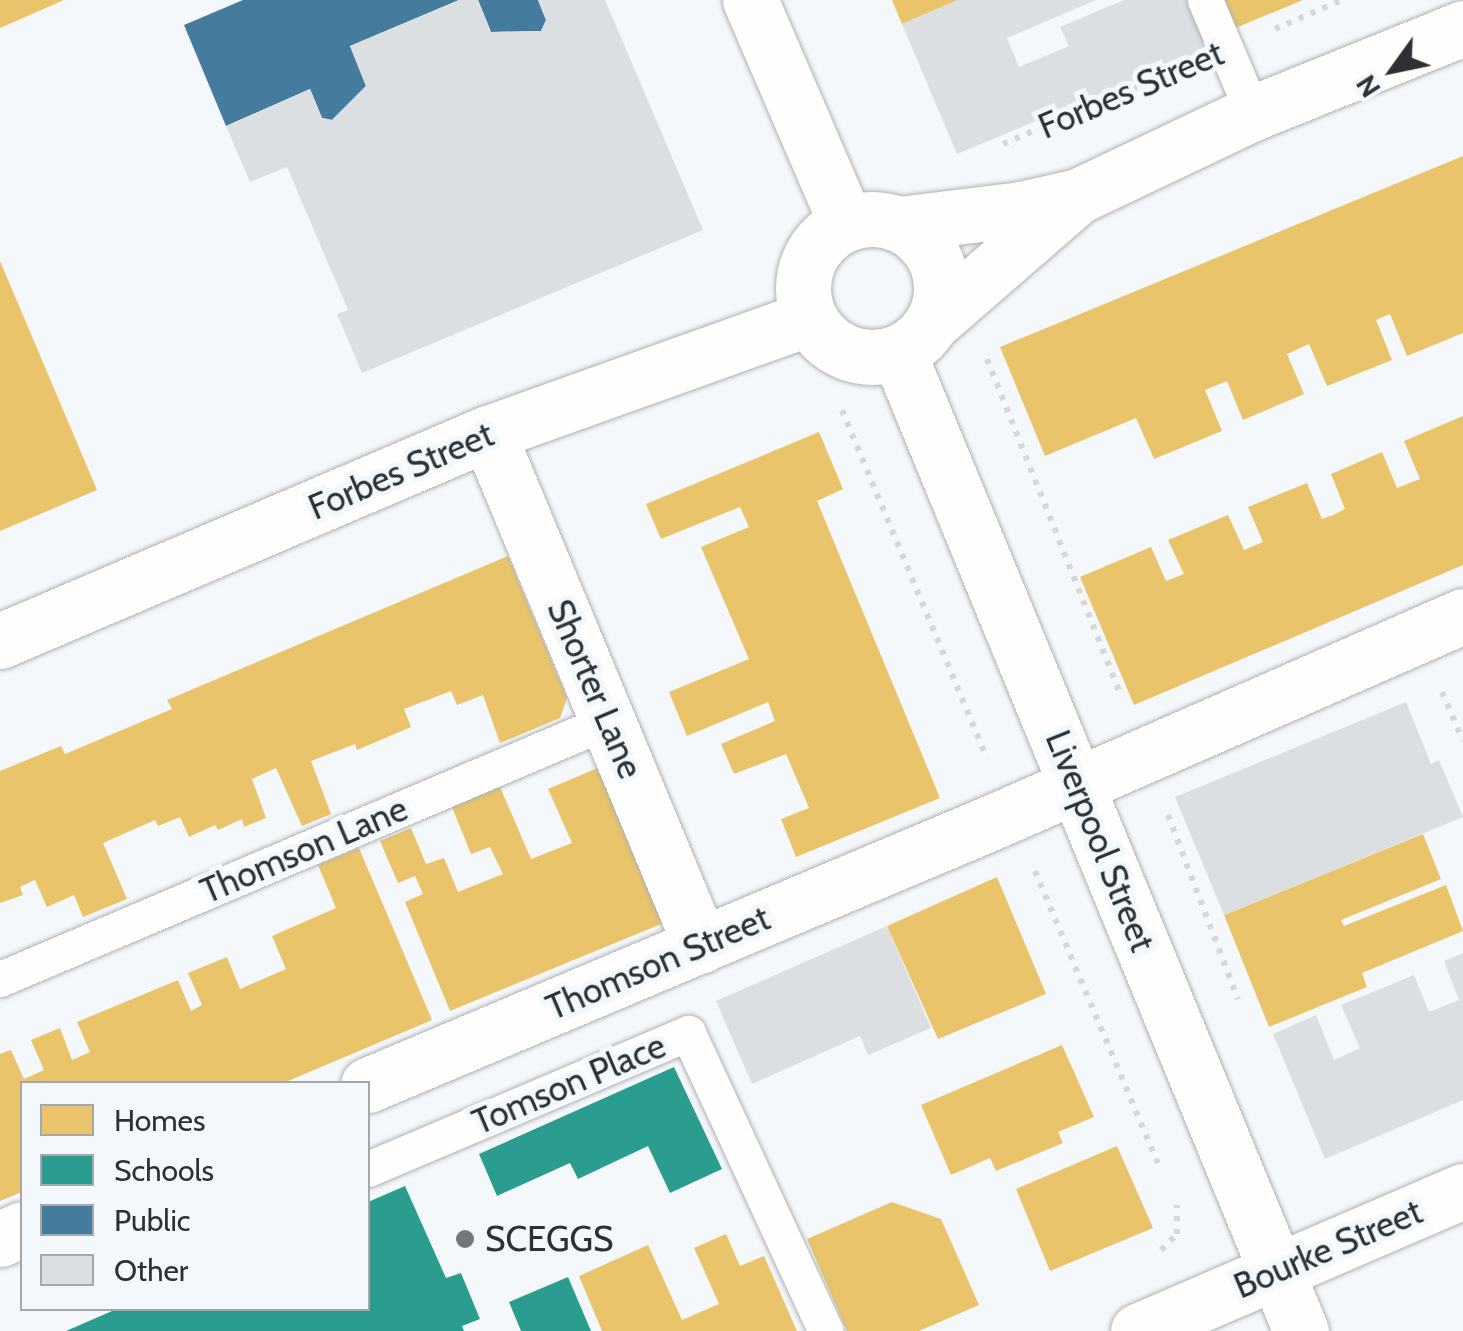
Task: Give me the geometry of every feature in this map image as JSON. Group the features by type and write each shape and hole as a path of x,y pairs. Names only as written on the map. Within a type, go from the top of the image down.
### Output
{"street":[{"path":"750,0 872,224 932,255 940,288 916,337 872,358 846,353 824,340 809,318 802,291 807,263 822,239 872,224"},
{"name":"Forbes Street","path":"916,337 994,264 1078,196 1254,112 1463,28"},
{"name":"Forbes Street","path":"872,224 1021,208 1078,196"},
{"name":"Forbes Street","path":"0,641 488,433 809,318"},
{"name":"Liverpool Street","path":"916,337 1077,786 1300,1331"},
{"name":"Shorter Lane","path":"488,433 701,946"},
{"path":"1077,786 1463,616"},
{"name":"Thomson Street","path":"370,1084 1077,786"},
{"name":"Bourke Street","path":"1138,1331 1463,1192"}],"lane":[{"path":"1204,0 1254,112"},
{"name":"Thomson Lane","path":"0,979 608,722"},
{"name":"Tomson Place","path":"370,1168 688,1033 826,1331"}],"path":[{"name":"Forbes Street","path":"990,150 1342,0"},
{"path":"1156,1254 1178,1234 1177,1205"}],"building: Homes":[{"path":"0,0 64,0 0,28"},
{"path":"892,0 958,0 902,24"},
{"path":"1221,0 1303,0 1233,29"},
{"path":"1463,156 1463,333 1407,356 1390,314 1376,320 1392,360 1327,386 1309,344 1287,354 1304,394 1243,420 1227,381 1205,390 1222,431 1154,459 1136,418 1045,456 1000,347"},
{"path":"0,261 97,490 0,531"},
{"path":"1463,416 1463,565 1134,705 1080,577 1151,547 1166,581 1184,574 1168,540 1228,515 1244,550 1263,542 1248,507 1307,483 1322,519 1333,515 1345,509 1331,474 1382,452 1397,488 1420,479 1404,441"},
{"path":"819,432 843,489 817,501 940,798 796,857 781,819 809,808 786,754 734,774 721,744 775,721 768,702 687,736 669,692 749,659 701,547 749,527 740,507 661,539 646,504"},
{"path":"508,556 567,698 560,718 500,743 483,695 457,705 451,691 404,709 411,727 357,750 355,744 311,761 331,814 302,826 276,768 252,779 266,818 244,827 242,819 218,830 215,825 189,837 180,817 158,826 155,820 103,843 127,899 83,917 74,895 47,907 35,880 20,887 23,895 0,903 0,771 61,746 65,754 172,709 167,700"},
{"path":"607,764 671,920 450,1011 405,902 423,894 415,876 398,883 380,841 411,828 426,864 444,858 458,892 503,874 490,847 471,854 452,807 500,787 531,859 572,843 548,789"},
{"path":"1423,834 1441,879 1341,920 1344,926 1446,885 1463,931 1362,973 1367,987 1269,1027 1224,915"},
{"path":"359,848 432,1020 288,1081 20,1081 20,1193 0,1201 0,1054 11,1050 24,1079 44,1070 31,1040 60,1028 72,1060 90,1052 77,1022 178,980 191,1011 202,1005 188,973 227,957 240,989 286,969 272,936 336,908 318,865"},
{"path":"997,877 1046,994 938,1039 887,926"},
{"path":"1062,1045 1094,1117 1058,1132 1063,1143 996,1171 990,1158 951,1175 921,1105"},
{"path":"1117,1146 1153,1228 1050,1271 1016,1189"},
{"path":"892,1202 941,1219 979,1305 919,1331 847,1331 807,1239"},
{"path":"726,1234 740,1266 764,1256 797,1331 602,1331 579,1276 648,1245 682,1320 719,1304 694,1248"}],"building: Schools":[{"path":"674,1067 722,1169 670,1193 648,1146 578,1179 570,1163 497,1196 479,1154"},
{"path":"405,1186 446,1278 461,1273 480,1319 462,1326 464,1331 66,1331 112,1311 370,1311 370,1201"},
{"path":"568,1277 591,1331 521,1331 509,1302"}],"building: Public":[{"path":"243,0 459,0 350,46 366,86 332,120 322,118 310,89 226,126 184,25"},
{"path":"478,0 538,0 546,20 541,31 491,32"}],"building: Other":[{"path":"459,0 478,0 491,32 541,31 546,20 538,0 605,0 703,230 362,373 337,314 348,310 287,167 250,182 226,126 310,89 322,118 332,120 366,86 350,46"},
{"path":"958,0 1096,0 1007,38 1019,67 1069,46 1060,27 1124,0 1191,0 1211,48 957,154 902,24"},
{"path":"1406,702 1431,764 1439,760 1463,817 1224,915 1175,797"},
{"path":"887,926 931,1028 868,1055 860,1036 752,1084 716,1001"},
{"path":"1463,953 1463,1100 1325,1159 1273,1034 1316,1015 1334,1060 1360,1048 1341,1005 1414,975 1429,1012 1459,1000 1444,961"}],"place":[{"name":"SCEGGS","path":"465,1239"}]}
